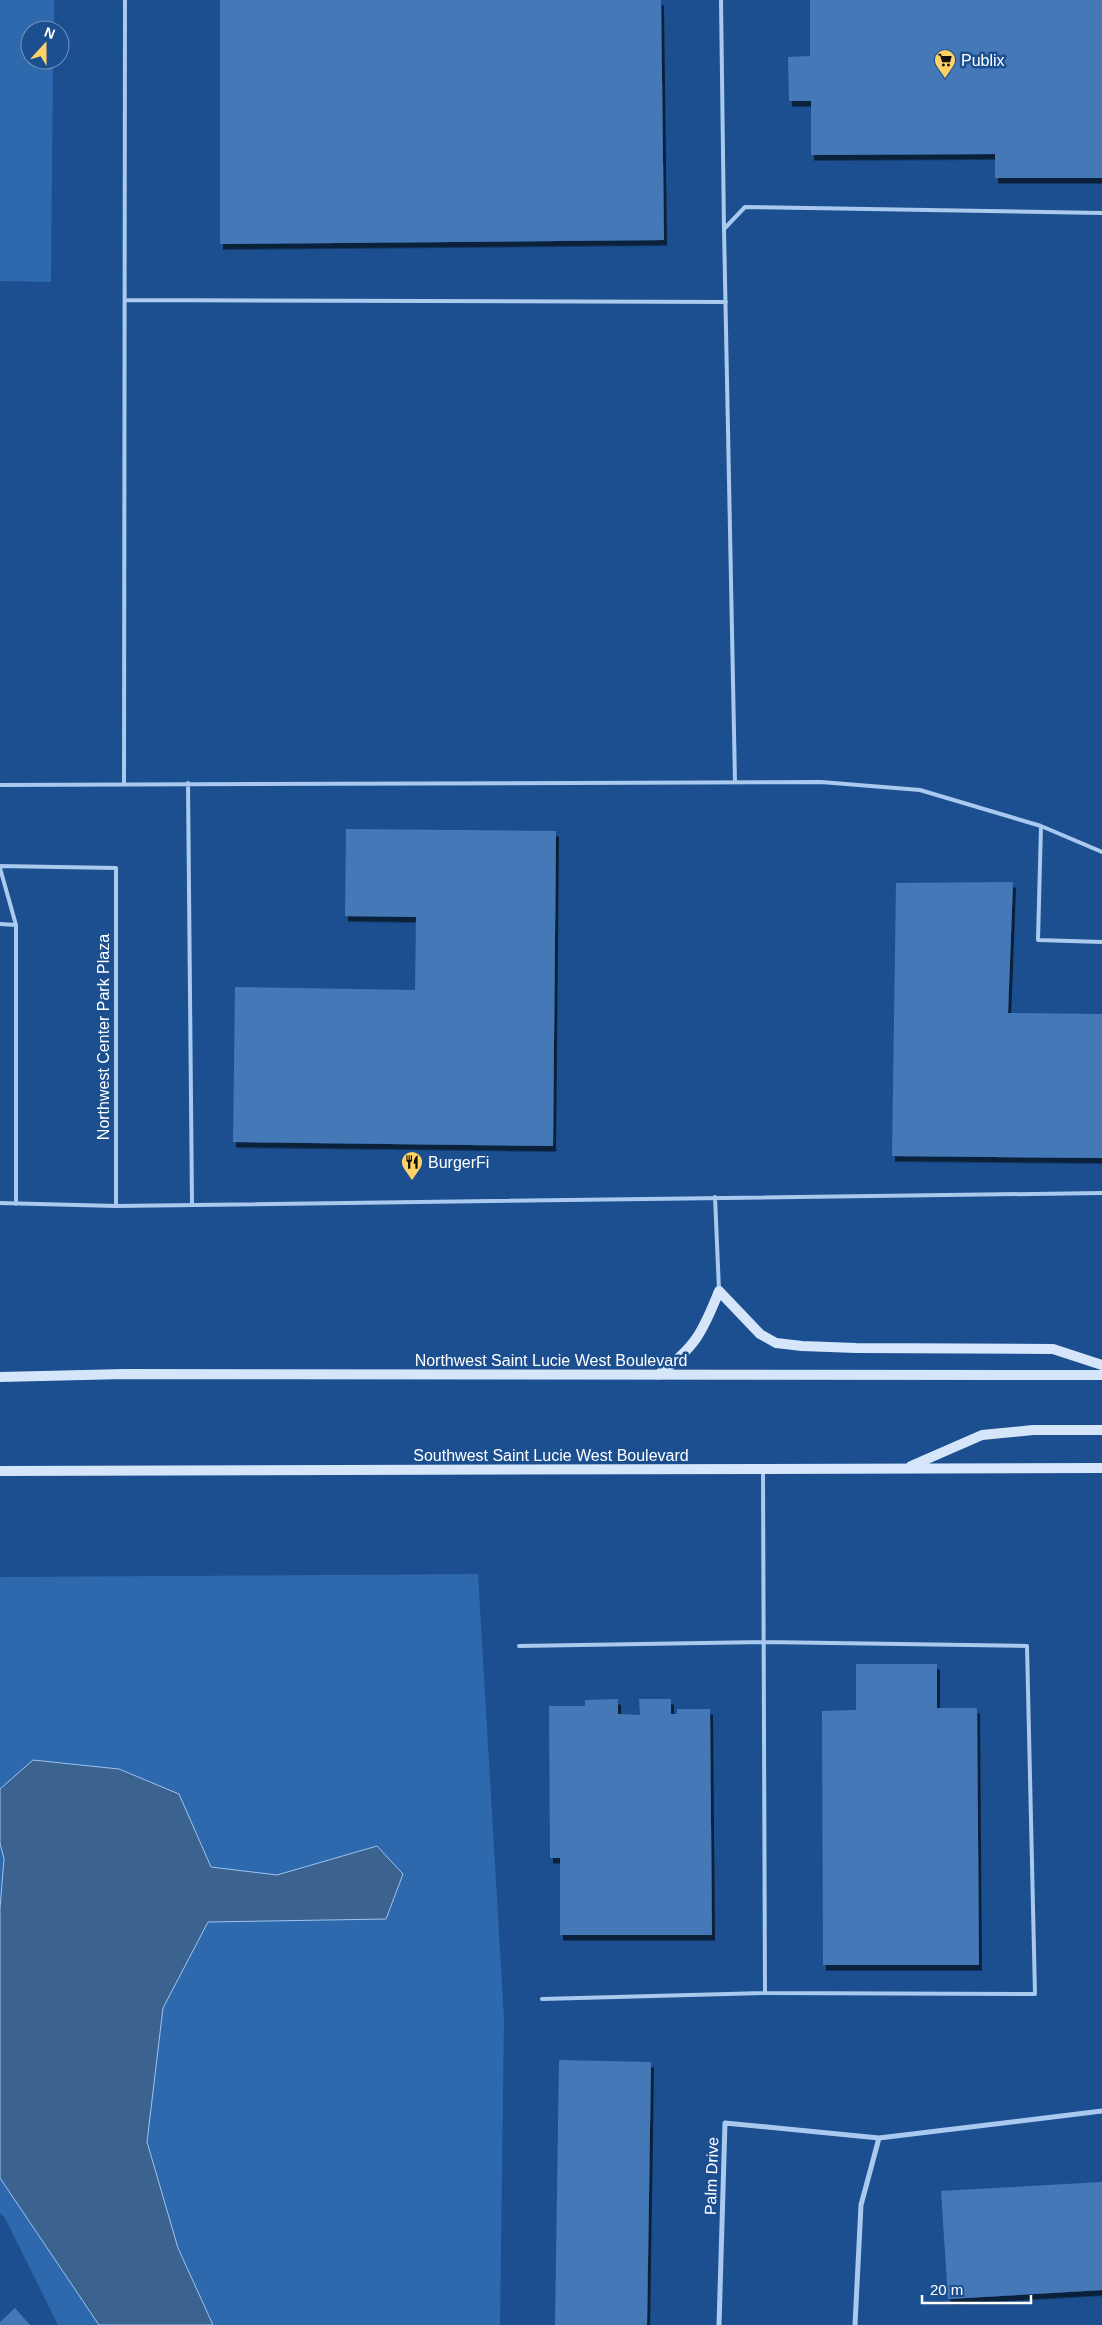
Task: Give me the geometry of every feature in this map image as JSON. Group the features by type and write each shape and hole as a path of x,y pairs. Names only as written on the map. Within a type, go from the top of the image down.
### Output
{"main road":[{"path":"658,1375 678,1360 696,1341 709,1320 719,1291 760,1334 776,1343 856,1348 1053,1348 1102,1365"},
{"name":"Northwest Saint Lucie West Boulevard","path":"0,1377 125,1374 1102,1375"},
{"path":"905,1468 982,1435 1033,1430 1102,1430"},
{"name":"Southwest Saint Lucie West Boulevard","path":"0,1471 1102,1468"}],"street":[{"name":"Palm Drive","path":"719,2325 725,2123 879,2138 1102,2110"},
{"path":"855,2325 861,2205 879,2138"}],"lane":[{"path":"124,784 125,0"},
{"path":"721,0 735,782"},
{"path":"724,229 745,206 1102,213"},
{"path":"124,300 726,302"},
{"path":"0,784 820,782 920,790 1041,826 1102,852"},
{"path":"188,783 192,1204"},
{"path":"1041,826 1038,940 1102,942"},
{"path":"0,867 16,924 16,1204"},
{"name":"Northwest Center Park Plaza","path":"0,867 116,868 116,1206"},
{"path":"0,924 16,924"},
{"path":"0,1203 116,1206 1102,1193"},
{"path":"715,1197 719,1291"},
{"path":"763,1469 765,1993"},
{"path":"519,1646 764,1642 1027,1646 1035,1994 765,1993 542,1999"}],"shaded area":[{"path":"0,0 54,0 54,20 20,20 20,70 53,70 51,282 0,281"},
{"path":"478,1574 504,2019 500,2325 58,2325 5,2218 0,2213 0,1577"},
{"path":"33,1760 119,1769 179,1794 211,1867 277,1875 377,1846 403,1874 386,1919 208,1922 163,2008 147,2142 178,2248 213,2325 99,2325 0,2178 0,1908 4,1859 0,1843 0,1789"}],"building":[{"path":"220,0 661,0 664,240 220,244"},
{"name":"Publix","path":"810,0 1102,0 1102,178 995,178 995,154 811,155 811,101 789,101 788,57 810,56"},
{"path":"346,829 556,831 553,1146 233,1142 235,987 415,990 416,917 345,916"},
{"path":"1013,882 1008,1013 1102,1014 1102,1158 892,1156 896,883"},
{"path":"856,1664 937,1664 937,1708 977,1708 979,1965 823,1965 822,1711 856,1710"},
{"path":"618,1699 618,1714 640,1715 639,1699 671,1699 671,1714 677,1714 677,1709 710,1709 712,1935 560,1935 560,1858 550,1858 549,1706 585,1706 585,1700"},
{"path":"559,2060 651,2062 647,2325 555,2325"},
{"path":"1102,2182 1102,2290 948,2299 941,2191"},
{"path":"15,2308 30,2325 0,2325 0,2322"}],"place":[{"name":"Publix","path":"945,79"},
{"name":"BurgerFi","path":"412,1181"}]}
